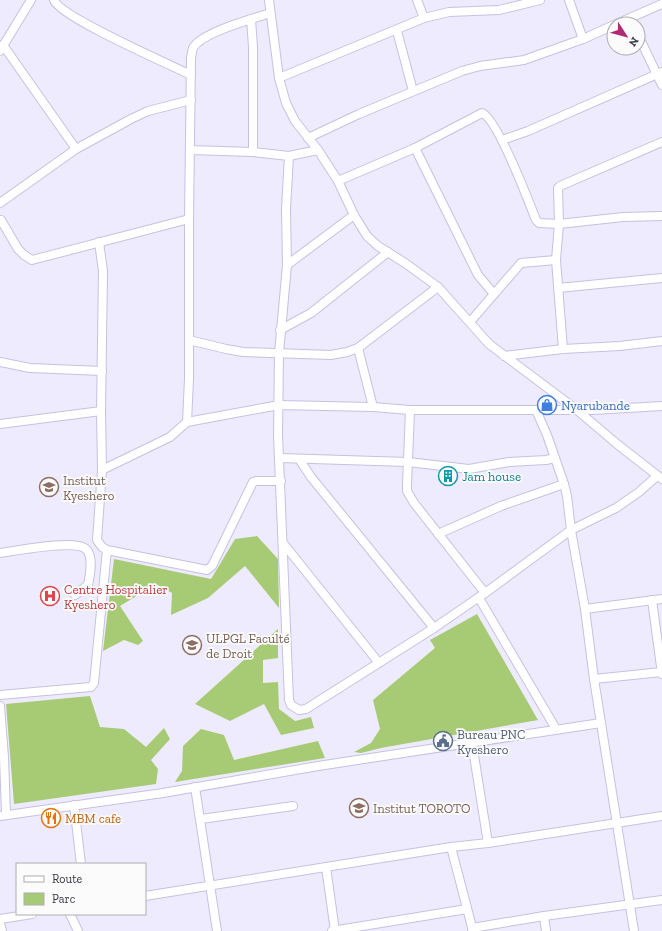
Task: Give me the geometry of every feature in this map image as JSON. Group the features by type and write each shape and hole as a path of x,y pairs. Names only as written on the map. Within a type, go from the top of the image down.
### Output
{"street":[{"path":"31,0 2,48 76,149"},
{"path":"54,0 58,7 94,29 191,75"},
{"path":"269,0 279,78 286,103 295,121 318,150 338,181 354,215 367,236 378,246 438,287 489,344 577,410 659,478 616,508 571,530 434,628 306,709 299,710 291,706 289,700 284,543 278,435 280,330 286,265 286,209 289,156"},
{"path":"417,0 424,18"},
{"path":"279,78 397,31 424,18 449,12 499,10 534,3 540,0"},
{"path":"569,0 583,39"},
{"path":"640,16 662,4"},
{"path":"187,422 189,379 191,57 193,49 196,45 225,28 270,13"},
{"path":"251,19 253,47 253,152"},
{"path":"308,138 359,114 471,68 524,60 583,39 606,28"},
{"path":"397,31 413,91"},
{"path":"646,49 660,73 662,85"},
{"path":"502,140 660,73"},
{"path":"0,203 76,149 148,111 191,100"},
{"path":"338,181 415,148 482,113 487,115 502,140 537,222 559,224 623,217 662,216"},
{"path":"563,350 556,260 559,224 558,191 560,186 662,142"},
{"path":"415,148 478,275 494,294"},
{"path":"190,150 253,152 289,156 318,150"},
{"path":"286,265 354,215"},
{"path":"0,220 24,256 32,260 189,219"},
{"path":"99,242 103,272 100,411 102,470 97,540 102,547 107,550 207,570 212,566 253,482 281,481"},
{"path":"280,330 312,314 388,252"},
{"path":"470,322 521,263 556,260"},
{"path":"558,288 662,278"},
{"path":"189,340 234,351 331,355 348,352 358,348 438,287"},
{"path":"504,356 662,341"},
{"path":"358,348 373,407"},
{"path":"0,362 30,368 102,370"},
{"path":"102,470 170,436 187,422 279,405 373,407 410,410 577,410 662,406"},
{"path":"410,410 407,491 414,503 482,595 556,729"},
{"path":"536,410 547,435 564,484 585,609 594,679 634,931"},
{"path":"0,424 100,411"},
{"path":"280,458 408,462 469,469 509,462 546,460 555,458"},
{"path":"299,459 316,483 434,628"},
{"path":"438,534 501,506 564,484"},
{"path":"284,543 379,663"},
{"path":"0,553 54,545 78,546 85,549 92,568 88,585 75,595"},
{"path":"0,696 93,686 107,550"},
{"path":"585,609 662,598"},
{"path":"594,679 662,672 652,600"},
{"path":"0,706 3,815 195,787 310,767 601,723"},
{"path":"472,743 488,843"},
{"path":"195,787 201,818 217,931"},
{"path":"74,805 81,863"},
{"path":"201,818 293,806"},
{"path":"146,896 451,847 488,843 662,816"},
{"path":"451,847 473,929 544,916 662,900"},
{"path":"326,867 334,931 467,910"},
{"path":"0,919 26,915"},
{"path":"70,915 78,931"},
{"path":"544,916 546,931"},
{"path":"0,923 2,931"}],"green space":[{"path":"257,536 278,559 279,608 245,566 208,598 171,615 172,593 156,584 120,606 143,641 138,645 124,640 103,651 114,559 211,579 235,539"},
{"path":"477,614 538,720 381,748 361,753 354,752 371,743 380,729 373,700 435,648 430,640"},
{"path":"278,629 278,658 263,660 263,683 278,682 279,709 295,721 311,717 314,728 281,735 264,704 230,721 195,704"},
{"path":"90,696 100,727 124,729 146,747 164,728 170,739 151,760 158,769 156,784 14,804 6,704"},
{"path":"201,729 224,735 234,760 318,741 325,758 175,782 182,771 183,746"}],"place":[{"name":"Nyarubande","path":"547,405"},
{"name":"Jam house","path":"448,476"},
{"name":"Institut Kyeshero","path":"49,487"},
{"name":"Centre Hospitalier Kyeshero","path":"50,596"},
{"name":"ULPGL Faculté de Droit","path":"192,645"},
{"name":"Bureau PNC Kyeshero","path":"443,741"},
{"name":"Institut TOROTO","path":"359,808"},
{"name":"MBM cafe","path":"51,818"}]}
